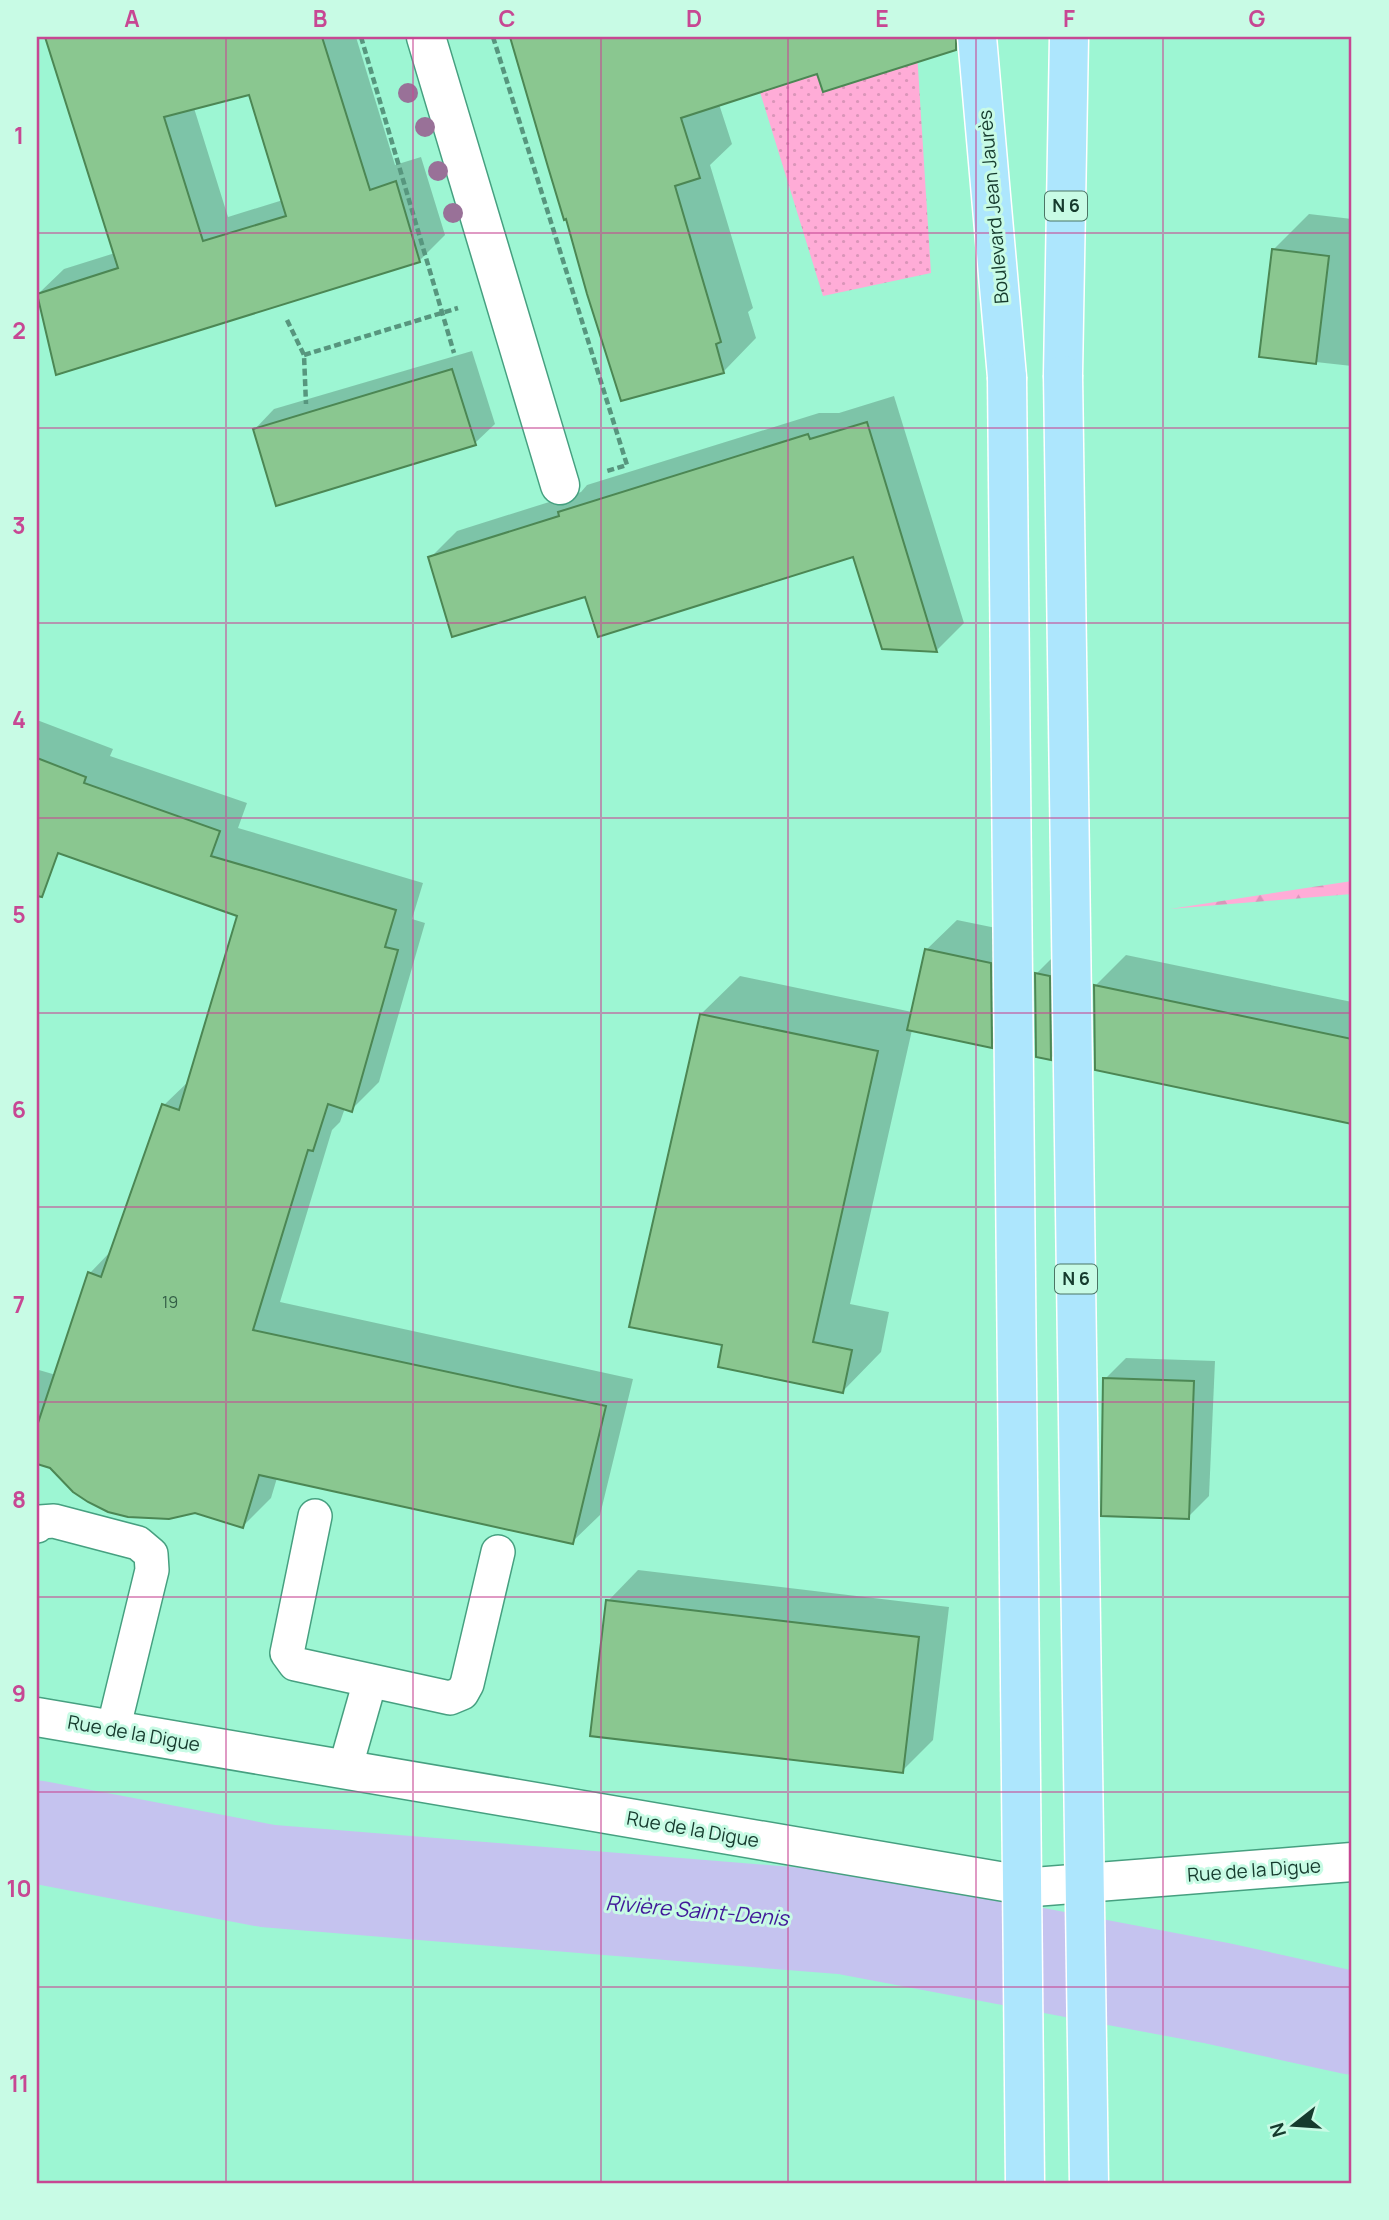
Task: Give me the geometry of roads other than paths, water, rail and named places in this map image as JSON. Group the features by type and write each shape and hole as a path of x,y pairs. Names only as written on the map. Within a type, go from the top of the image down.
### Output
{"main road":[{"name":"Boulevard Jean Jaurès","path":"977,37 1007,377 1025,2183"},
{"name":"N 6","path":"1069,37 1063,375 1089,2183"}],"street":[{"path":"426,37 560,485"},
{"name":"Rue de la Digue","path":"37,1717 1034,1887 1352,1862"}],"lane":[{"path":"315,1516 287,1653 295,1664 450,1698 462,1693 467,1684 498,1552"},
{"path":"37,1526 40,1522 54,1521 138,1543 150,1554 152,1570 113,1730"},
{"path":"345,1769 370,1681"}],"waterway":[{"name":"Rivière Saint-Denis","path":"37,1832 268,1876 845,1923 1216,1993 1352,2023"}]}
